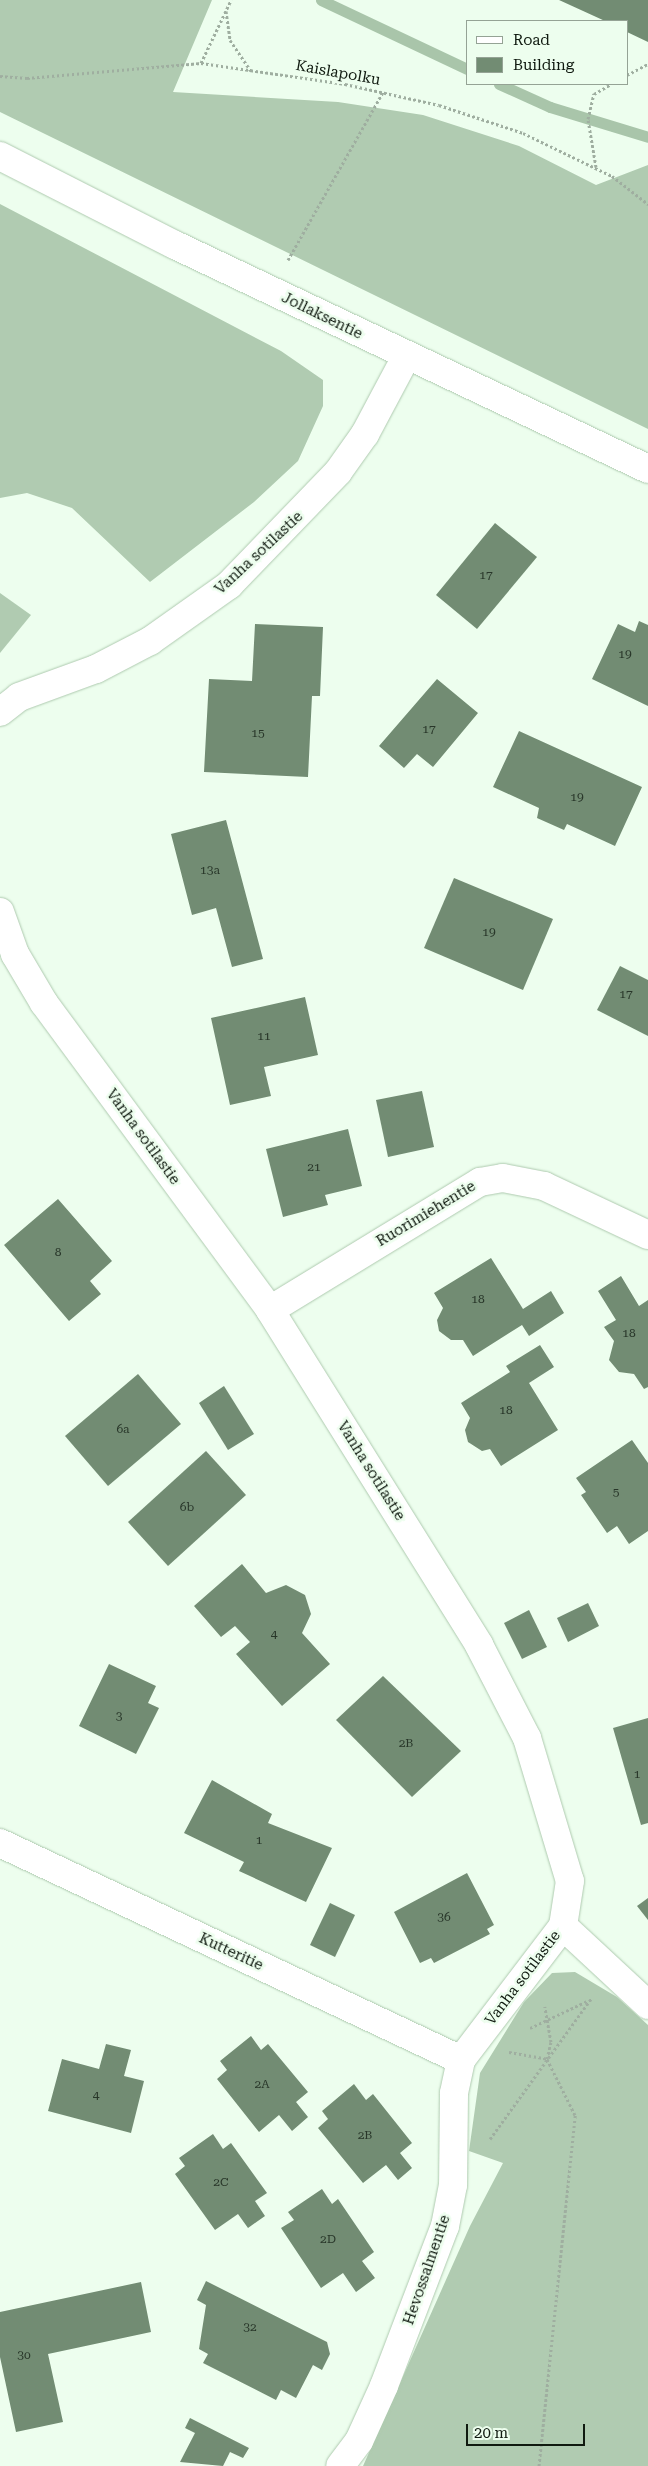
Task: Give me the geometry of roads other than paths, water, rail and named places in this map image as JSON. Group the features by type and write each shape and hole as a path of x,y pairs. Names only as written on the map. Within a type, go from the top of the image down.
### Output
{"street":[{"name":"Jollaksentie","path":"0,156 271,292 648,470"},
{"name":"Vanha sotilastie","path":"0,712 19,697 96,669 150,641 229,585 304,512 338,472 364,434 406,357"},
{"name":"Vanha sotilastie","path":"0,912 15,954 44,1003 270,1310 512,1705 527,1738 570,1881 563,1926 462,2060"},
{"name":"Ruorimiehentie","path":"270,1310 480,1182 503,1178 544,1186 648,1235"},
{"name":"Kutteritie","path":"0,1843 462,2060"},
{"path":"563,1926 648,2005"},
{"name":"Hevossalmentie","path":"340,2466 359,2441 426,2282 453,2185 454,2093 462,2060"}],"waterway":[{"path":"321,0 466,69"},
{"path":"501,85 550,107 648,137"}]}
